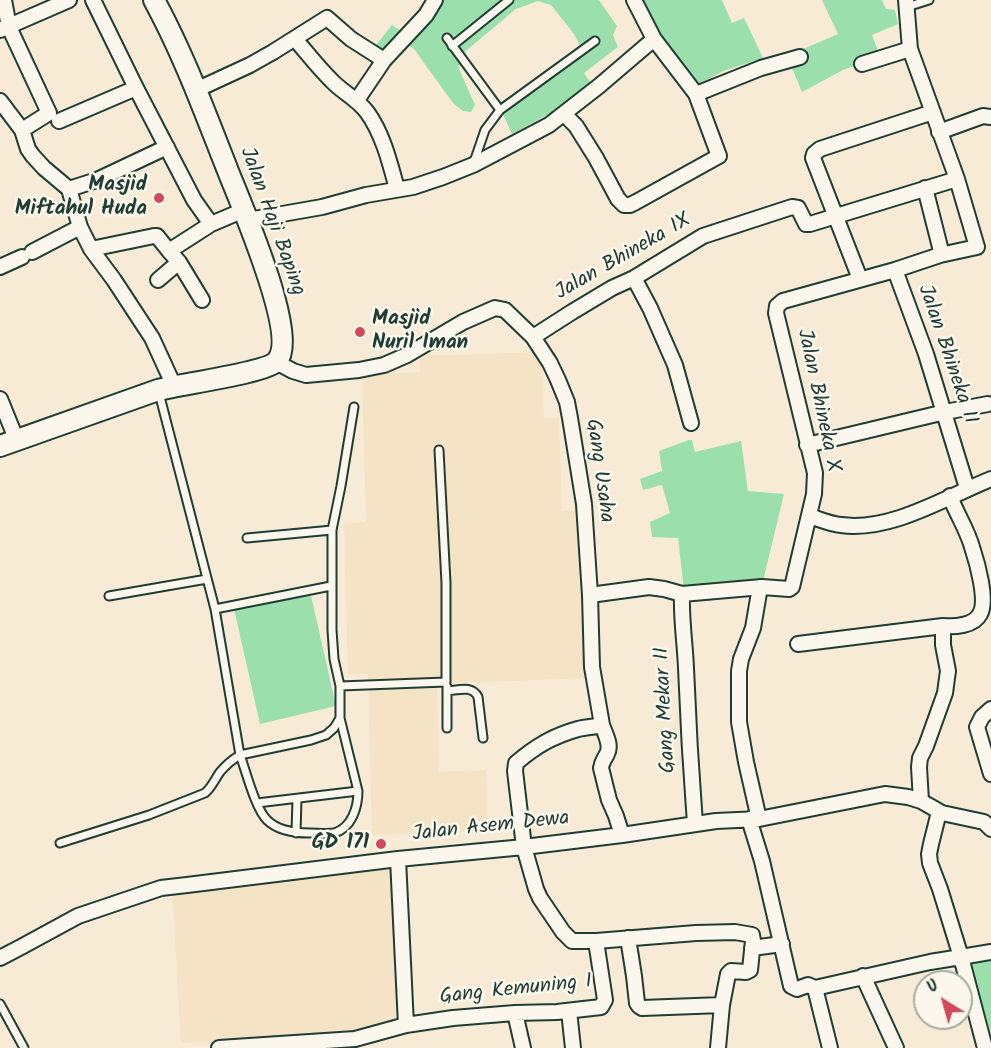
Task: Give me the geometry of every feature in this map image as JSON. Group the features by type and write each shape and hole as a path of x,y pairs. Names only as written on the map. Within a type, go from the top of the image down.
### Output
{"street":[{"path":"3,0 5,29 54,117"},
{"path":"93,0 194,200 211,224"},
{"name":"Jalan Haji Baping","path":"154,0 185,63 266,270 280,321 281,345 276,362"},
{"path":"357,100 384,60 426,15 435,0"},
{"path":"564,114 576,126 618,199 624,205 636,202 719,157 696,94 654,39 634,0"},
{"path":"5,29 63,1"},
{"path":"906,4 910,49 933,112 939,132 957,179 977,247 940,255 860,279 834,216 813,158 814,154 820,149 933,112"},
{"path":"196,90 250,65 327,18 351,39 384,60"},
{"path":"295,39 334,84 357,100 373,122 389,159 397,189"},
{"path":"169,250 211,224 246,215 322,207 366,195 413,187 473,165 549,125 654,39"},
{"path":"862,64 910,49"},
{"path":"696,94 761,68 800,57"},
{"path":"22,130 136,88"},
{"path":"0,101 22,130 28,150 44,168 69,189 80,227 91,249 152,338 166,388"},
{"path":"939,132 983,116 991,117"},
{"path":"69,189 97,180 168,147"},
{"path":"834,216 957,179"},
{"path":"925,188 940,255"},
{"name":"Jalan Bhineka IX","path":"533,337 703,236 792,207 801,211 806,224 834,216"},
{"path":"0,267 80,227"},
{"path":"91,249 157,236 179,262 202,300"},
{"path":"158,280 179,262"},
{"name":"Jalan Bhineka II","path":"895,270 926,354 967,488"},
{"path":"634,278 675,364 691,423"},
{"name":"Jalan Bhineka X","path":"760,587 789,589 792,587 814,494 815,473 776,313 777,306 783,301 860,279"},
{"name":"Gang Usaha","path":"276,362 292,371 306,375 384,365 407,355 463,322 495,308 505,310 533,337 550,363 567,402 584,504 592,667 602,725 610,747 601,768 609,800 622,835"},
{"path":"0,399 9,444 166,388 255,371 267,368 276,362"},
{"path":"807,445 988,404"},
{"path":"809,516 840,525 883,523 907,516 991,479"},
{"path":"798,644 943,626 954,627 975,620 980,615 984,597 972,545 950,496"},
{"path":"590,595 649,587 682,594 760,587 753,628 741,659 739,671 739,722 762,861 791,986 796,989 808,985 815,988 930,962 991,952"},
{"name":"Gang Mekar II","path":"682,594 681,613 684,629 695,824"},
{"path":"921,801 920,758 945,693 948,671 943,645 943,626"},
{"path":"991,709 982,717 977,727 991,774"},
{"path":"602,725 580,728 550,739 531,750 516,763 524,847 540,898 563,932 573,941 735,932 752,935 750,970 731,971 728,974 718,1048"},
{"name":"Jalan Asem Dewa","path":"0,958 78,916 161,888 399,859 524,847 716,821 754,819 885,794 921,801 941,813 984,822 991,829"},
{"path":"941,813 931,843 930,862 961,957 985,1048"},
{"path":"399,859 406,1025"},
{"path":"628,938 639,1006 642,1008 722,1005"},
{"name":"Gang Kemuning I","path":"219,1048 356,1044 406,1025 453,1018 601,1007 605,1000 596,941"},
{"path":"752,948 782,944"},
{"path":"863,976 896,1048"},
{"path":"815,988 830,1048"},
{"path":"569,1011 573,1048"},
{"path":"515,1013 523,1048"}],"lane":[{"path":"452,45 509,0"},
{"path":"906,4 929,0"},
{"path":"447,38 500,110"},
{"path":"473,165 485,130 500,110 595,41"},
{"path":"166,388 214,609 240,754 257,803 265,818 275,827 296,833 334,833 344,827 357,808 358,791 340,718 340,686 334,659 332,586 332,530 354,407"},
{"path":"439,450 446,583 447,728"},
{"path":"247,538 332,530"},
{"path":"110,596 207,579"},
{"path":"214,609 332,586"},
{"path":"340,686 446,682"},
{"path":"447,691 470,689 476,691 483,738"},
{"path":"60,843 150,815 205,793 211,788 225,766 240,754 326,735 340,718"},
{"path":"257,803 358,791"},
{"path":"296,833 297,799"},
{"path":"0,1004 24,1048"}],"shaded area":[{"path":"542,352 544,418 559,418 562,511 583,510 587,678 437,684 439,772 486,770 488,831 372,835 368,674 348,674 344,523 366,522 362,374 420,372 420,356"},
{"path":"397,861 404,1022 349,1034 181,1043 172,888"}],"green space":[{"path":"440,0 599,0 617,26 613,35 618,47 584,73 599,96 582,108 573,101 512,134 501,110 582,50 574,34 551,5 538,1 516,9 461,55 459,69 475,105 471,112 463,111 453,103 414,49 401,40 383,55 373,49 392,25 404,33"},
{"path":"636,0 722,0 732,23 744,18 763,58 723,71 700,84 657,37"},
{"path":"822,0 882,0 886,9 895,10 898,24 872,35 880,56 843,70 802,92 787,56 838,34"},
{"path":"692,440 695,452 741,441 748,491 784,494 763,581 684,590 678,538 652,537 650,522 670,513 662,485 643,490 640,479 662,471 659,451"},
{"path":"310,591 336,706 260,724 234,609"},
{"path":"991,951 991,1033 973,970 969,961"}],"place":[{"name":"Masjid Miftahul Huda","path":"159,198"},
{"name":"Masjid Nuril Iman","path":"360,332"},
{"name":"GD 171","path":"381,844"}]}
